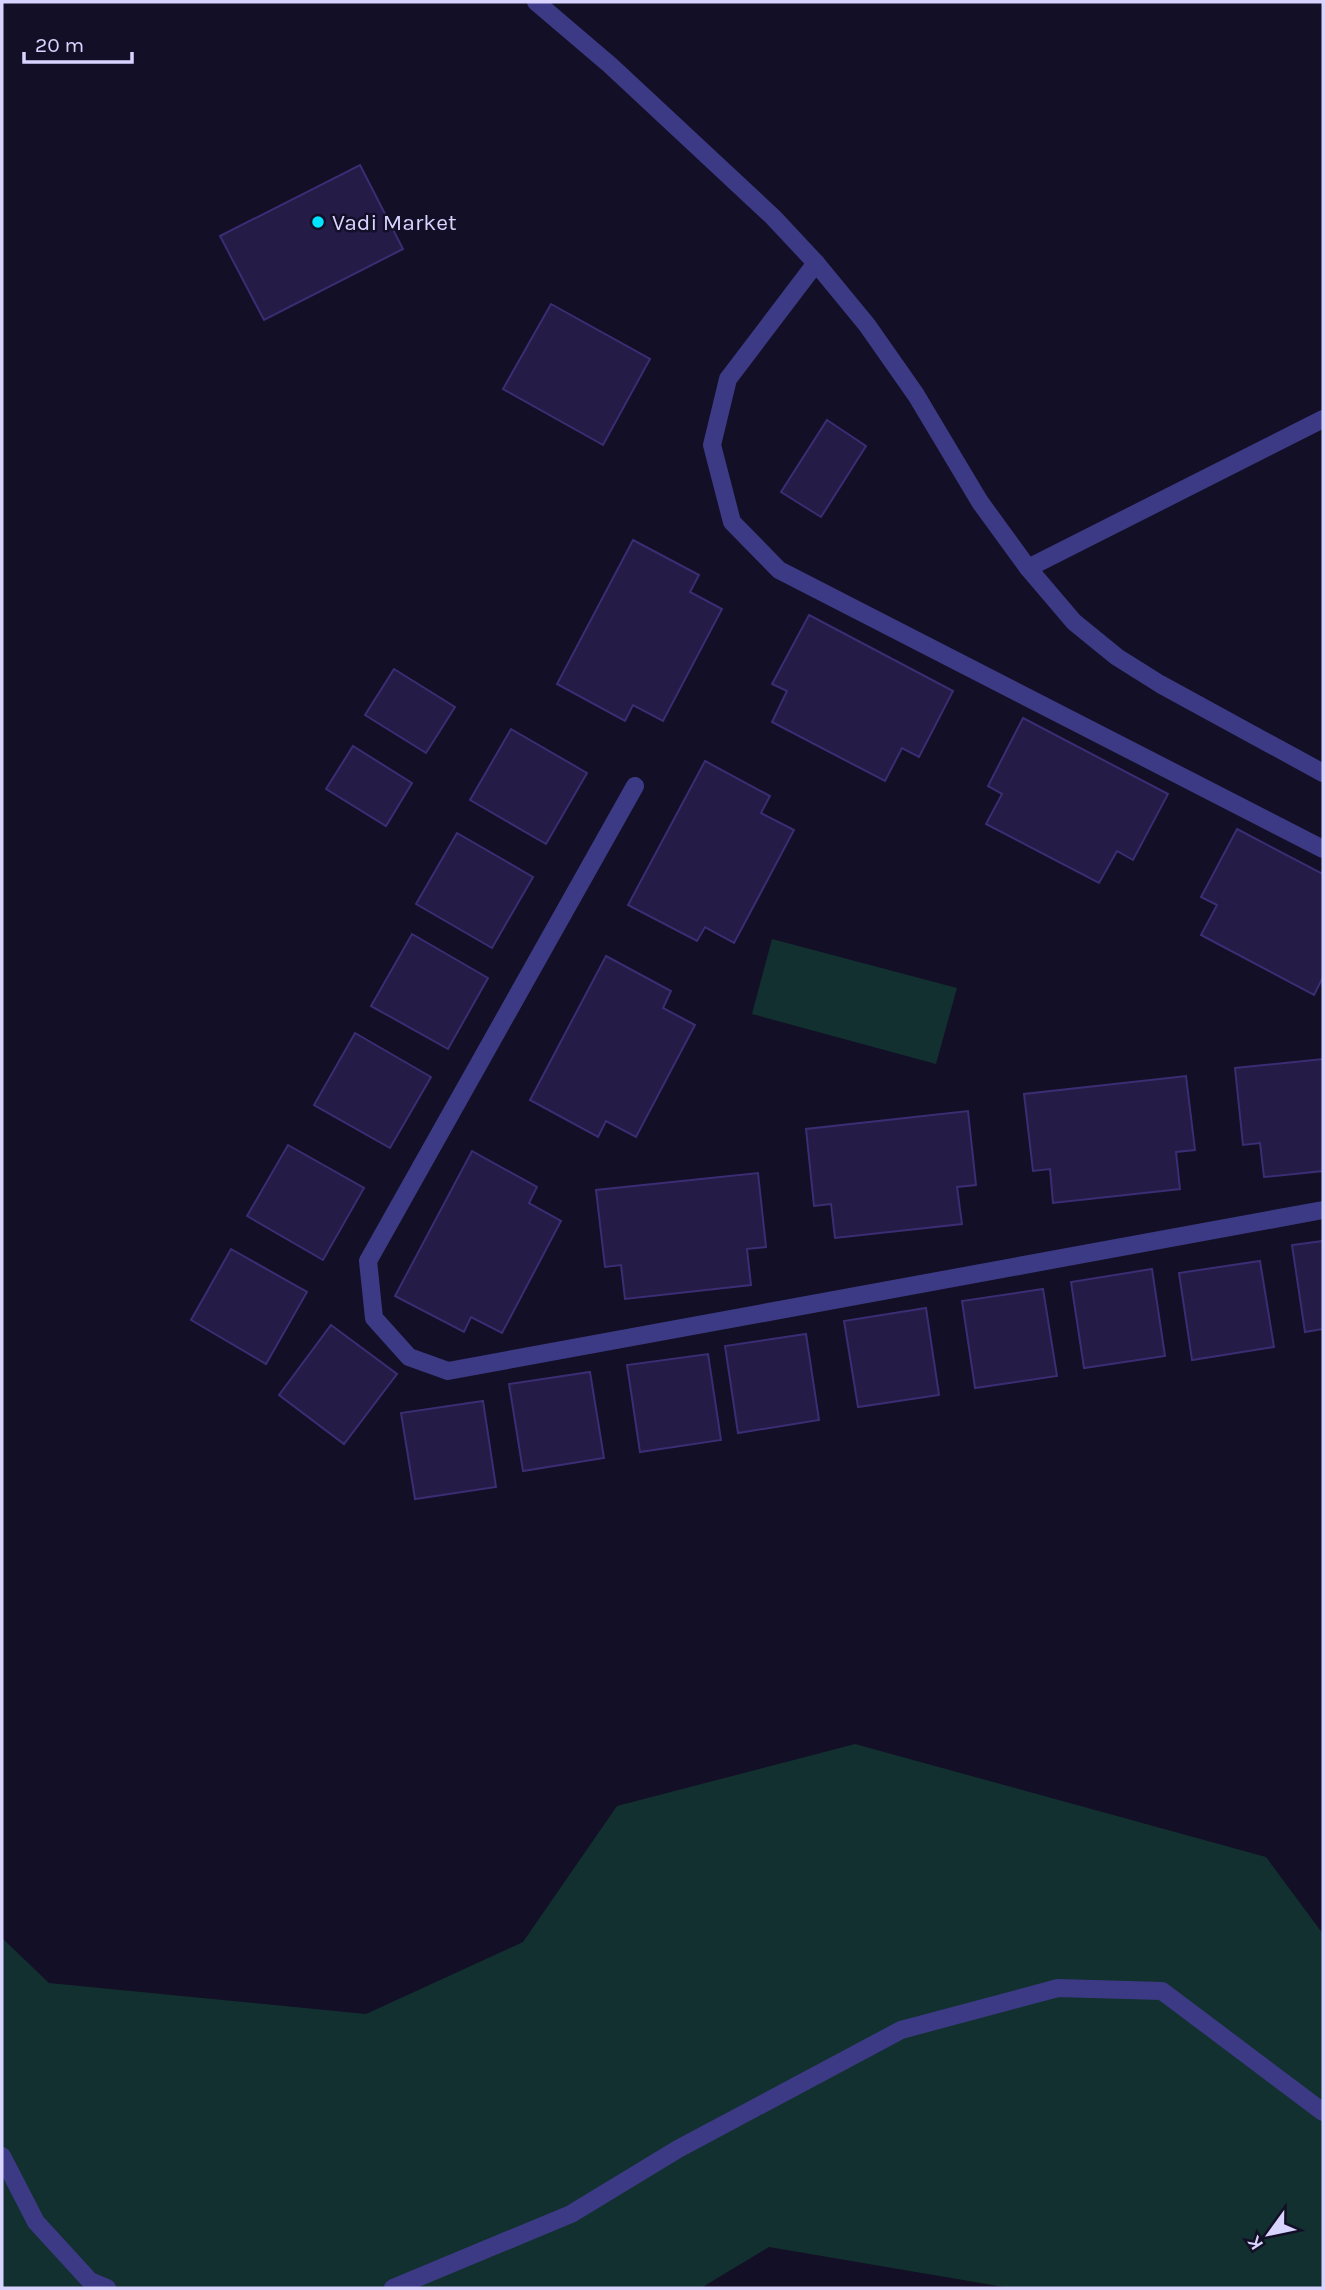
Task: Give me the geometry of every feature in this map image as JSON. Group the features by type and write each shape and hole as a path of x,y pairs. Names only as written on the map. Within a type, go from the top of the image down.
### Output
{"street":[{"path":"536,2 631,84 773,217 817,263 867,325 916,395 980,502 1028,568 1074,622 1117,657 1160,684 1323,774"},
{"path":"817,263 728,379 712,445 732,522 779,570 1323,849"},
{"path":"1028,568 1323,419"},
{"path":"635,786 368,1261 374,1318 409,1357 448,1371 1323,1210"},
{"path":"393,2288 571,2214 678,2149 901,2030 1058,1988 1162,1991 1323,2112"},
{"path":"2,2156 36,2222 90,2281 107,2288"}],"green space":[{"path":"772,939 957,988 936,1064 752,1014"},
{"path":"855,1744 1266,1857 1323,1934 1323,2288 1010,2288 769,2247 701,2288 2,2288 2,1938 49,1983 366,2014 523,1942 617,1806"}],"building":[{"path":"360,165 403,249 264,320 220,236"},
{"path":"551,304 650,359 603,445 503,389"},
{"path":"827,420 866,446 821,517 781,492"},
{"path":"633,540 699,575 690,592 722,609 663,721 633,705 625,721 557,684"},
{"path":"809,615 953,691 919,757 902,748 885,781 772,722 787,691 772,684"},
{"path":"394,669 455,707 426,753 365,715"},
{"path":"1023,718 1168,794 1133,860 1117,851 1099,883 986,824 1002,794 988,786"},
{"path":"511,729 587,773 546,844 470,800"},
{"path":"353,746 412,783 386,826 326,789"},
{"path":"705,761 770,796 761,813 794,830 734,943 705,927 697,941 628,905"},
{"path":"1237,829 1323,874 1323,977 1314,995 1201,935 1217,905 1201,897"},
{"path":"457,833 533,877 492,948 416,904"},
{"path":"412,934 488,978 448,1049 371,1006"},
{"path":"606,956 671,991 663,1008 695,1025 636,1137 606,1121 598,1137 530,1100"},
{"path":"355,1033 431,1077 390,1148 314,1105"},
{"path":"1323,1059 1323,1171 1264,1177 1260,1143 1243,1145 1235,1068"},
{"path":"1186,1076 1195,1150 1176,1152 1180,1189 1053,1203 1050,1169 1033,1171 1024,1094"},
{"path":"968,1111 976,1185 957,1187 962,1224 835,1238 831,1204 814,1206 806,1129"},
{"path":"288,1145 364,1188 323,1260 247,1216"},
{"path":"472,1151 537,1187 529,1203 561,1221 502,1333 471,1317 464,1332 395,1296"},
{"path":"758,1173 766,1247 747,1249 751,1285 625,1299 621,1265 605,1267 596,1190"},
{"path":"1323,1241 1323,1329 1305,1332 1292,1245"},
{"path":"231,1249 307,1292 266,1364 191,1320"},
{"path":"1260,1261 1274,1347 1192,1360 1179,1273"},
{"path":"1152,1269 1165,1356 1084,1368 1071,1282"},
{"path":"1043,1289 1057,1376 975,1388 962,1301"},
{"path":"926,1308 939,1395 858,1407 844,1321"},
{"path":"331,1325 397,1374 344,1444 279,1395"},
{"path":"806,1334 819,1420 738,1433 725,1346"},
{"path":"708,1354 721,1440 640,1452 627,1365"},
{"path":"590,1372 604,1458 523,1471 509,1384"},
{"path":"483,1401 496,1487 415,1499 401,1413"}],"place":[{"name":"Vadi Market","path":"318,222"}]}
